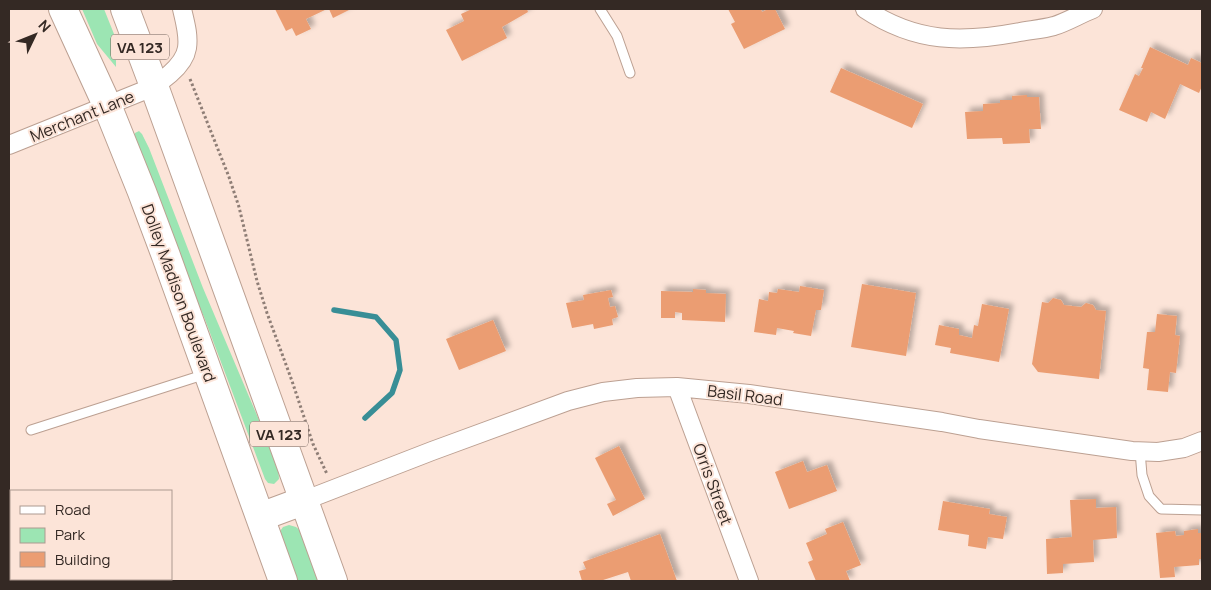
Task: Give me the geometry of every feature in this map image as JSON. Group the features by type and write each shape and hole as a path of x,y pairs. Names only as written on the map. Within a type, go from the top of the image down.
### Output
{"main road":[{"name":"Dolley Madison Boulevard","path":"63,9 107,105 146,201 283,581"},
{"name":"VA 123","path":"125,9 333,581"},
{"path":"260,517 303,501"}],"street":[{"path":"182,9 188,42 182,60"},
{"path":"865,9 903,29 929,36 975,39 1055,26 1093,9"},
{"name":"Merchant Lane","path":"9,145 154,86 182,60"},
{"name":"Basil Road","path":"303,501 568,401 603,392 637,388 677,387 749,394 1140,451 1158,452 1184,448 1202,442"},
{"name":"Orris Street","path":"677,387 749,581"}],"lane":[{"path":"600,9 618,36 630,73"},
{"path":"31,430 209,373"},
{"path":"1140,451 1142,475 1149,496 1162,509 1202,510"}],"path":[{"path":"182,60 229,176 267,313 313,444 334,490"}],"green space":[{"path":"82,9 104,9 116,39 116,67 97,44"},
{"path":"139,131 149,148 203,288 278,465 279,479 274,484 268,483 265,479 204,317 157,209 133,140 135,133"},
{"path":"289,525 296,527 303,533 321,581 290,581 278,534 283,527"}],"building":[{"path":"275,9 327,9 306,19 311,29 296,36 292,28 286,31"},
{"path":"329,9 351,9 333,18"},
{"path":"472,9 527,9 528,12 502,27 507,38 462,61 446,30 464,21 461,14"},
{"path":"728,9 761,9 762,12 768,9 775,9 785,29 744,49 731,24 735,22"},
{"path":"1150,47 1188,65 1191,58 1202,63 1202,86 1199,93 1180,84 1165,119 1151,112 1147,122 1119,110 1135,74 1139,76 1143,68 1141,68"},
{"path":"841,68 923,104 912,128 830,92"},
{"path":"1027,95 1027,97 1039,97 1041,129 1029,129 1030,143 1003,144 1002,138 967,139 965,112 983,111 983,104 1000,103 1000,100 1012,100 1012,96"},
{"path":"862,284 916,293 906,356 851,347"},
{"path":"800,286 824,290 821,310 816,310 811,336 777,328 776,335 754,332 759,299 768,301 769,292 777,293 778,289 799,292"},
{"path":"693,289 706,290 706,293 726,294 725,322 682,320 682,313 675,312 675,318 661,318 661,291 693,292"},
{"path":"611,290 613,297 608,298 610,307 615,306 618,317 612,319 613,325 594,329 593,324 572,328 566,303 584,300 583,295"},
{"path":"1053,298 1061,300 1064,305 1081,307 1086,303 1093,305 1096,310 1106,311 1099,379 1038,372 1032,364 1042,302 1048,303"},
{"path":"982,304 1009,309 999,362 950,353 951,348 935,345 939,325 959,329 959,335 972,338 974,325 978,326"},
{"path":"1157,314 1177,316 1175,335 1180,336 1176,373 1170,372 1168,392 1147,390 1149,369 1143,368 1147,332 1155,332"},
{"path":"493,320 506,351 459,370 446,339"},
{"path":"619,446 645,499 613,516 607,504 616,500 595,458"},
{"path":"803,461 807,472 827,465 837,491 789,509 775,472"},
{"path":"1096,499 1096,508 1116,507 1117,538 1093,540 1094,562 1063,564 1063,573 1047,574 1046,539 1072,537 1070,500"},
{"path":"943,501 990,509 989,514 1007,517 1003,539 988,537 986,549 968,546 969,535 938,530"},
{"path":"843,522 861,565 846,571 850,581 816,581 808,562 813,560 806,543 827,534 825,529"},
{"path":"1198,529 1198,533 1202,533 1202,559 1199,559 1199,565 1174,567 1175,577 1160,578 1156,533 1175,531 1176,536 1184,535 1184,531"},
{"path":"660,534 677,581 631,581 628,572 600,581 582,581 579,571 586,569 583,562"},
{"path":"9,540 10,580 17,580 14,581 9,581"}],"waterway":[{"path":"334,310 376,317 396,340 400,370 392,393 365,418"}]}
